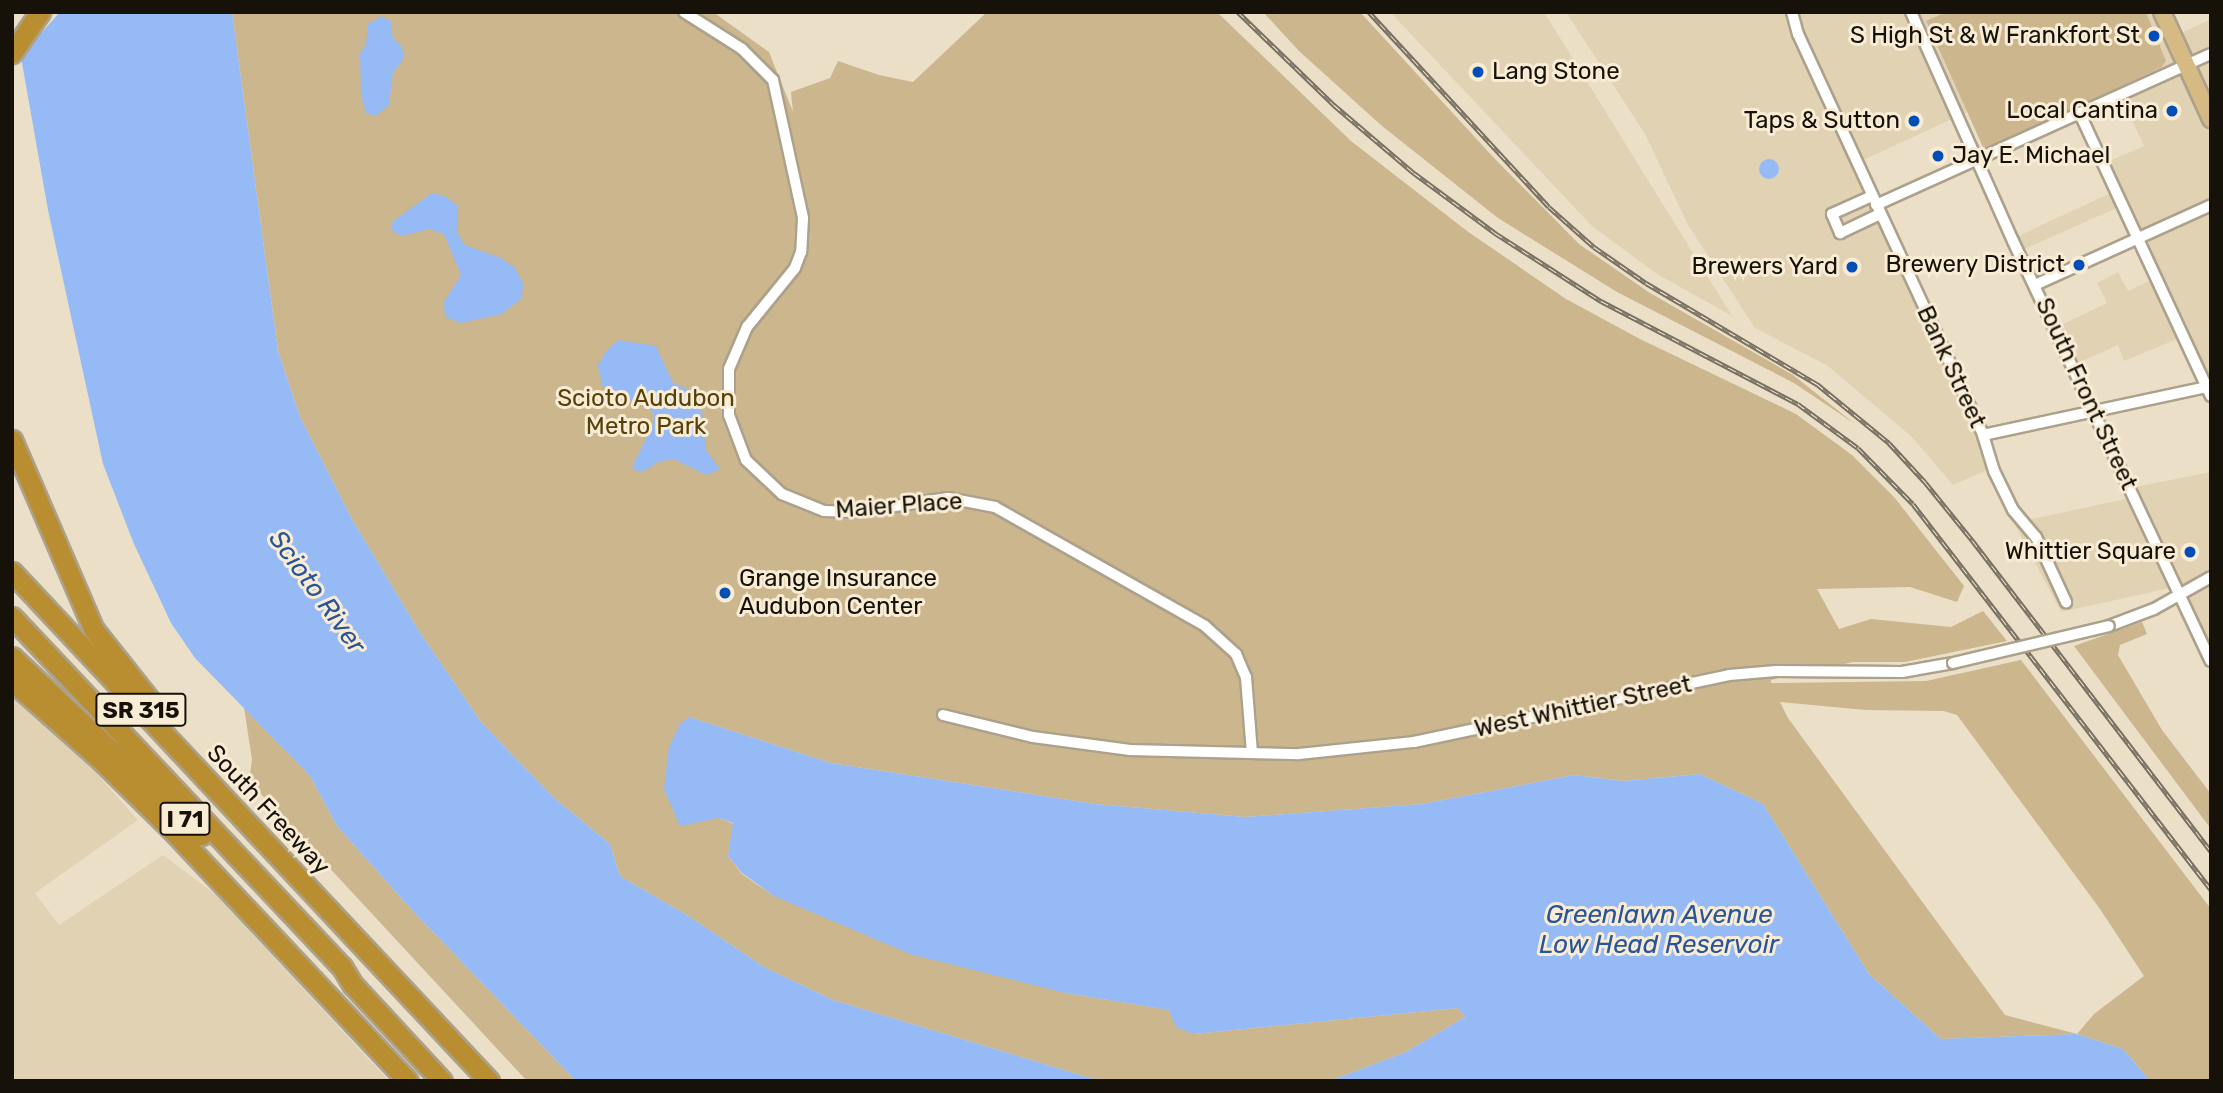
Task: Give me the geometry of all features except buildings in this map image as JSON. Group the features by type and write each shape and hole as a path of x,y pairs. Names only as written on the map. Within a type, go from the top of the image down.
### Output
{"highway":[{"path":"12,38 40,12"},
{"path":"12,53 40,12"},
{"name":"I 71","path":"12,440 94,630 270,848"},
{"name":"South Freeway","path":"12,572 489,1081"},
{"name":"SR 315","path":"12,617 342,967 354,985"},
{"name":"I 71","path":"12,657 182,816 334,973 354,985 442,1081"},
{"path":"12,681 102,761 173,831 408,1081"}],"main road":[{"path":"2162,12 2211,119"}],"street":[{"name":"Maier Place","path":"684,12 742,49 773,80 803,218 800,252 794,268 747,327 729,369 729,415 746,460 782,494 824,511 856,512 948,498 995,507 1205,626 1236,654 1246,677 1252,753"},
{"name":"Bank Street","path":"1791,12 1798,34 1983,435 1994,471 2013,510 2036,537 2066,602"},
{"name":"South Front Street","path":"1910,12 2211,661"},
{"path":"1876,205 2211,54"},
{"path":"1983,435 2209,390 2080,114"},
{"path":"2035,285 2211,205"},
{"name":"West Whittier Street","path":"943,715 1033,737 1106,747 1252,753 1338,751 1414,742 1729,675 1776,671 1902,671 1953,663 2109,626 2154,609 2211,577"}],"shaded area":[{"path":"1390,12 1544,12 1732,316 1657,274 1593,227"},
{"path":"1566,12 1946,12 1926,22 1967,112 1857,163 1992,468 1953,485 1912,437 1828,366 1755,328 1688,225 1645,134"},
{"path":"2146,12 2163,12 2175,36 2211,19 2211,398 2182,337 2124,361 2118,345 2071,366 2055,328 2107,303 2097,283 2118,272 2128,291 2155,278 2123,205 2020,251 2014,238 2115,191 2103,164 2144,146 2117,88 2162,67 2166,61"},
{"path":"2211,472 2211,665 2175,587 2061,612 2014,523 2134,497 2130,488"},
{"path":"12,694 58,730 138,820 35,893 59,925 163,855 216,895 389,1081 12,1081"}],"green space":[{"name":"Scioto Audubon Metro Park","path":"232,12 713,12 769,52 793,112 791,92 830,78 838,61 879,75 913,82 987,12 1217,12 1351,141 1467,231 1566,299 1640,339 1796,414 1852,455 1894,497 1964,586 1957,602 1910,587 1817,589 1839,629 1871,619 1951,627 1983,611 2007,641 1905,662 1853,662 1771,680 1771,683 1926,681 2021,660 2211,909 2211,1081 2150,1081 2123,1049 2077,1034 1941,1039 1869,974 1763,804 1700,774 1623,781 1574,775 1422,804 1245,817 1095,804 831,763 689,717 719,818 734,824 728,856 742,874 774,896 1066,993 1170,1010 1194,1034 1458,1008 1465,1017 1406,1052 1330,1081 1100,1081 833,1000 764,967 690,917 620,876 610,844 552,796 481,722 419,631 352,519 300,417 278,351","holes":["1780,702 1866,710 1944,711 1957,715 2100,909 2144,976 2094,1014 2077,1034 2005,1015 1788,718"]},
{"path":"1263,12 1360,12 1494,158 1579,244 1650,293 1793,375 1855,424 1794,383 1617,292 1498,218 1382,126 1299,51"},
{"path":"1946,12 2146,12 2166,61 2162,67 1988,149 1983,147 1926,21"},
{"path":"2142,622 2147,634 2120,645 2118,655 2162,730 2211,794 2211,829 2074,646"},
{"path":"244,707 310,776 337,826 412,910 576,1081 527,1081 249,781 252,760"}],"water":[{"name":"Scioto River","path":"13,12 232,12 278,351 300,417 352,519 419,631 481,722 552,796 610,844 620,876 690,917 764,967 833,1000 1100,1081 576,1081 412,910 337,826 310,776 195,658 171,623 134,544 103,464 48,210"},
{"path":"382,16 391,22 393,39 401,45 404,54 401,63 393,72 389,105 376,116 366,113 361,94 360,54 366,44 368,24"},
{"path":"1769,159 1776,162 1779,169 1776,176 1769,179 1762,176 1759,169 1762,162"},
{"path":"432,193 445,196 458,206 457,233 465,245 501,258 515,268 523,283 522,298 502,314 461,323 445,317 444,302 461,275 444,234 429,229 402,236 392,231 392,222"},
{"path":"618,340 656,346 673,383 690,390 701,402 706,450 720,469 706,475 674,459 658,462 638,472 632,467 653,425 654,414 643,403 614,397 602,385 598,365 606,351"},
{"name":"Greenlawn Avenue Low Head Reservoir","path":"689,717 831,763 1095,804 1245,817 1422,804 1574,775 1623,781 1700,774 1763,804 1869,974 1941,1039 2077,1034 2123,1049 2150,1081 1330,1081 1406,1052 1465,1017 1458,1008 1194,1034 1176,1027 1169,1010 1066,993 910,954 774,896 742,873 728,856 733,823 719,818 680,826 664,789 669,747 680,724"}],"pier":[{"path":"12,12 60,12 18,59"}],"railway":[{"path":"1238,12 1334,105 1414,173 1495,233 1601,301 1798,404 1858,448 1913,504 2211,890"},
{"path":"1369,12 1549,207 1594,247 1646,283 1817,384 1889,443 1972,540 2211,851"}],"place":[{"name":"S High St & W Frankfort St","path":"2154,36"},
{"name":"Lang Stone","path":"1478,72"},
{"name":"Local Cantina","path":"2172,111"},
{"name":"Taps & Sutton","path":"1914,121"},
{"name":"Jay E. Michael","path":"1938,156"},
{"name":"Brewery District","path":"2079,265"},
{"name":"Brewers Yard","path":"1852,267"},
{"name":"Whittier Square","path":"2190,552"},
{"name":"Grange Insurance Audubon Center","path":"725,593"}]}
